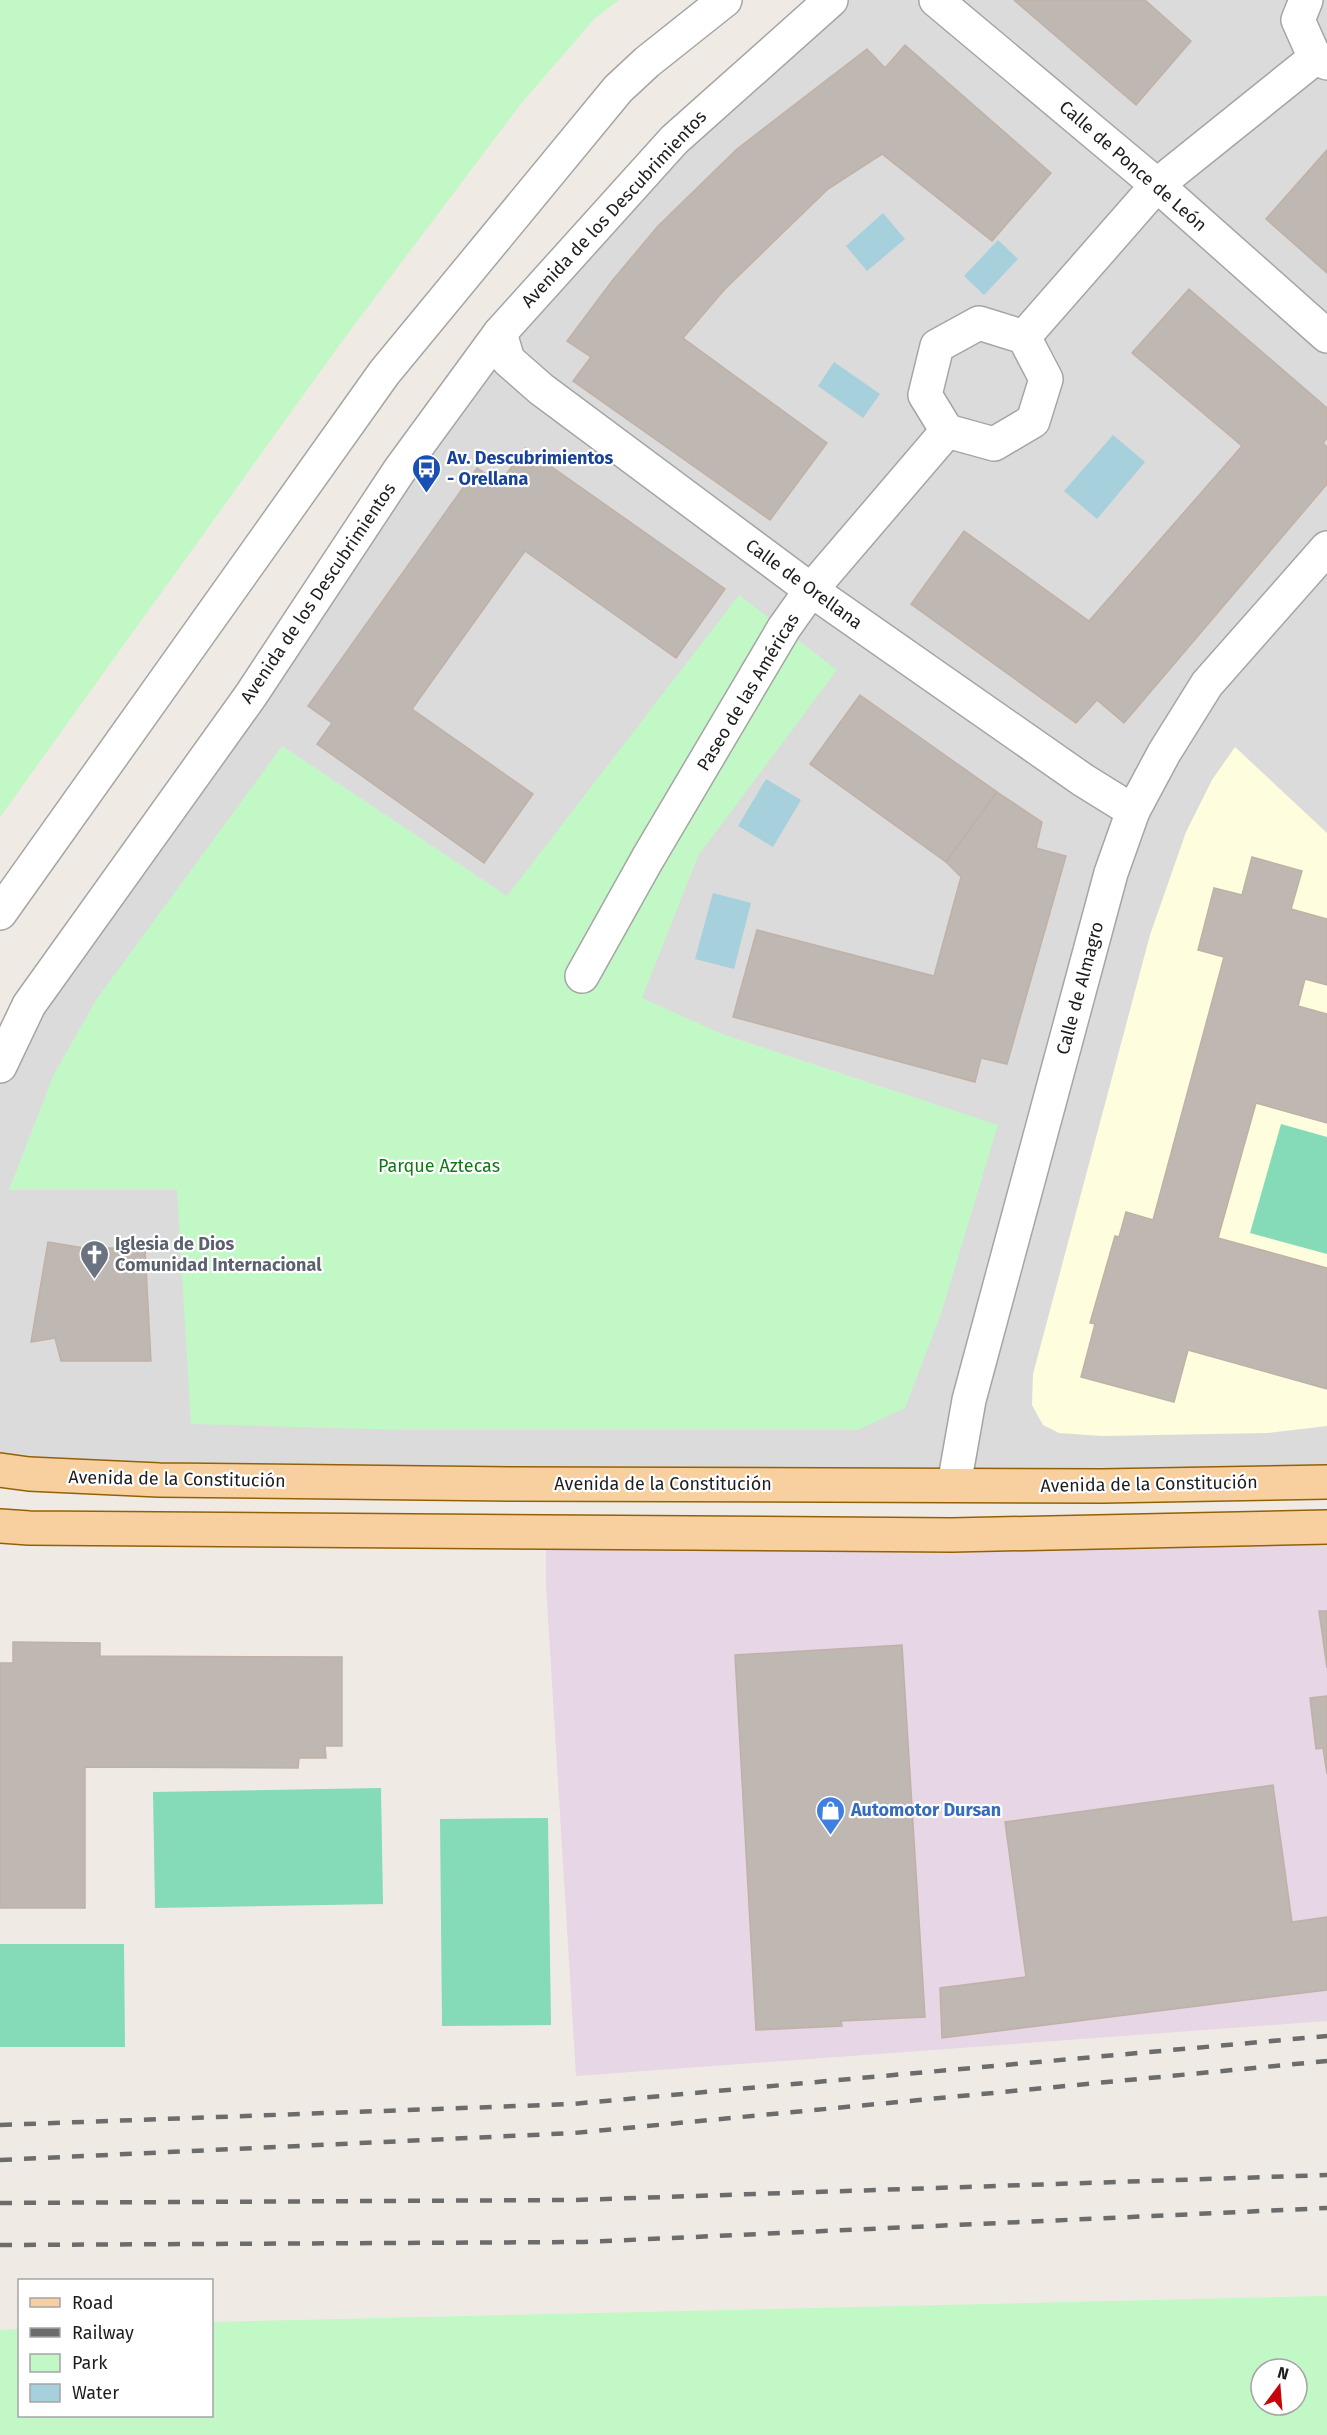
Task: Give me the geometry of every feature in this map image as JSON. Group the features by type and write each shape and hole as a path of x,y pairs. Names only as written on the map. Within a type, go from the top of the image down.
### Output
{"main road":[{"name":"Avenida de la Constitución","path":"0,1470 29,1474 159,1480 1103,1486 1327,1482"},
{"path":"0,1526 940,1535 1327,1527"}],"street":[{"path":"0,914 384,373 618,89 646,62 725,0"},
{"name":"Avenida de los Descubrimientos","path":"0,1066 29,1005 251,695 399,471 500,333 674,140 831,0"},
{"name":"Calle de Ponce de León","path":"936,0 1157,185 1327,336"},
{"path":"1024,337 1157,185 1321,60 1298,20 1306,0"},
{"path":"979,323 1024,337 1046,379 1033,421 994,444 947,431 925,394 937,346 979,323"},
{"name":"Calle de Orellana","path":"500,333 508,360 541,389 811,590 1083,780 1133,811"},
{"name":"Paseo de las Américas","path":"582,976 648,858 784,628 811,590 947,431"},
{"name":"Calle de Almagro","path":"954,1485 972,1388 1111,873 1133,811 1164,753 1208,684 1327,548"}],"shaded area":[{"path":"831,0 1327,0 1327,1482 0,1470 0,1066 500,333"},
{"path":"1235,747 1327,833 1327,1426 1267,1433 1102,1436 1059,1433 1043,1425 1032,1405 1033,1374 1150,935 1186,832 1212,780"},
{"path":"1327,1527 1327,2021 576,2076 546,1585 546,1533"}],"green space":[{"path":"0,0 619,0 595,18 520,105 343,340 0,817"},
{"name":"Parque Aztecas","path":"739,595 837,670 698,856 642,998 722,1034 998,1125 941,1314 905,1408 858,1430 403,1430 191,1424 177,1190 9,1190 53,1076 96,1000 282,746 507,896"},
{"path":"1281,1124 1327,1137 1327,1254 1250,1233"},
{"path":"381,1788 383,1904 155,1908 153,1792"},
{"path":"548,1818 551,2025 442,2026 440,1819"},
{"path":"0,1944 124,1944 125,2047 0,2047"},
{"path":"1327,2296 1327,2435 0,2435 0,2330 18,2329 18,2417 213,2417 213,2322"}],"water":[{"path":"883,213 905,239 867,271 846,246"},
{"path":"998,240 1018,259 984,295 964,276"},
{"path":"834,362 880,394 863,418 818,386"},
{"path":"1113,435 1145,462 1097,519 1064,491"},
{"path":"766,779 801,800 773,847 738,826"},
{"path":"713,893 751,903 734,969 695,959"}],"building":[{"path":"1014,0 1145,0 1191,41 1136,105"},
{"path":"905,45 1051,173 992,241 882,154 828,189 725,289 683,338 827,443 770,520 573,381 591,357 567,341 612,281 658,226 737,149 867,49 885,68"},
{"path":"1327,150 1327,273 1266,219"},
{"path":"1189,289 1327,408 1327,438 1323,443 1327,447 1327,484 1124,723 1097,700 1076,723 911,604 964,531 1089,621 1242,446 1132,353"},
{"path":"525,448 725,589 676,658 525,551 412,709 533,794 484,863 317,744 332,723 308,706 477,468 500,483"},
{"path":"860,695 997,792 946,862 810,764"},
{"path":"997,792 1042,822 1036,848 1066,856 1007,1064 981,1058 975,1082 733,1017 757,930 934,976 961,877 946,862"},
{"path":"1252,857 1302,871 1291,909 1327,919 1327,985 1305,979 1298,1006 1327,1014 1327,1123 1256,1103 1218,1238 1327,1268 1327,1389 1188,1350 1174,1402 1081,1377 1095,1324 1090,1323 1115,1236 1119,1237 1126,1212 1153,1220 1224,957 1198,950 1214,888 1242,895"},
{"name":"Iglesia de Dios Comunidad Internacional","path":"48,1242 84,1248 145,1248 151,1361 61,1361 55,1338 31,1342"},
{"path":"1319,1611 1327,1611 1327,1668"},
{"path":"13,1642 100,1643 100,1656 342,1657 342,1746 325,1746 326,1758 299,1758 298,1768 85,1767 85,1908 0,1908 0,1663 13,1663"},
{"name":"Automotor Dursan","path":"902,1645 925,2017 841,2021 842,2026 756,2030 735,1655"},
{"path":"1327,1696 1327,1774 1323,1748 1316,1749 1310,1698"},
{"path":"1273,1785 1292,1922 1327,1917 1327,1990 942,2038 940,1988 1026,1977 1005,1822"}],"railway":[{"path":"0,2125 572,2104 1327,2036"},
{"path":"0,2160 574,2133 1327,2061"},
{"path":"0,2203 574,2200 1327,2175"},
{"path":"0,2245 584,2242 1327,2208"}],"place":[{"name":"Av. Descubrimientos - Orellana","path":"426,494"},
{"name":"Iglesia de Dios Comunidad Internacional","path":"94,1280"},
{"name":"Automotor Dursan","path":"830,1836"}]}
